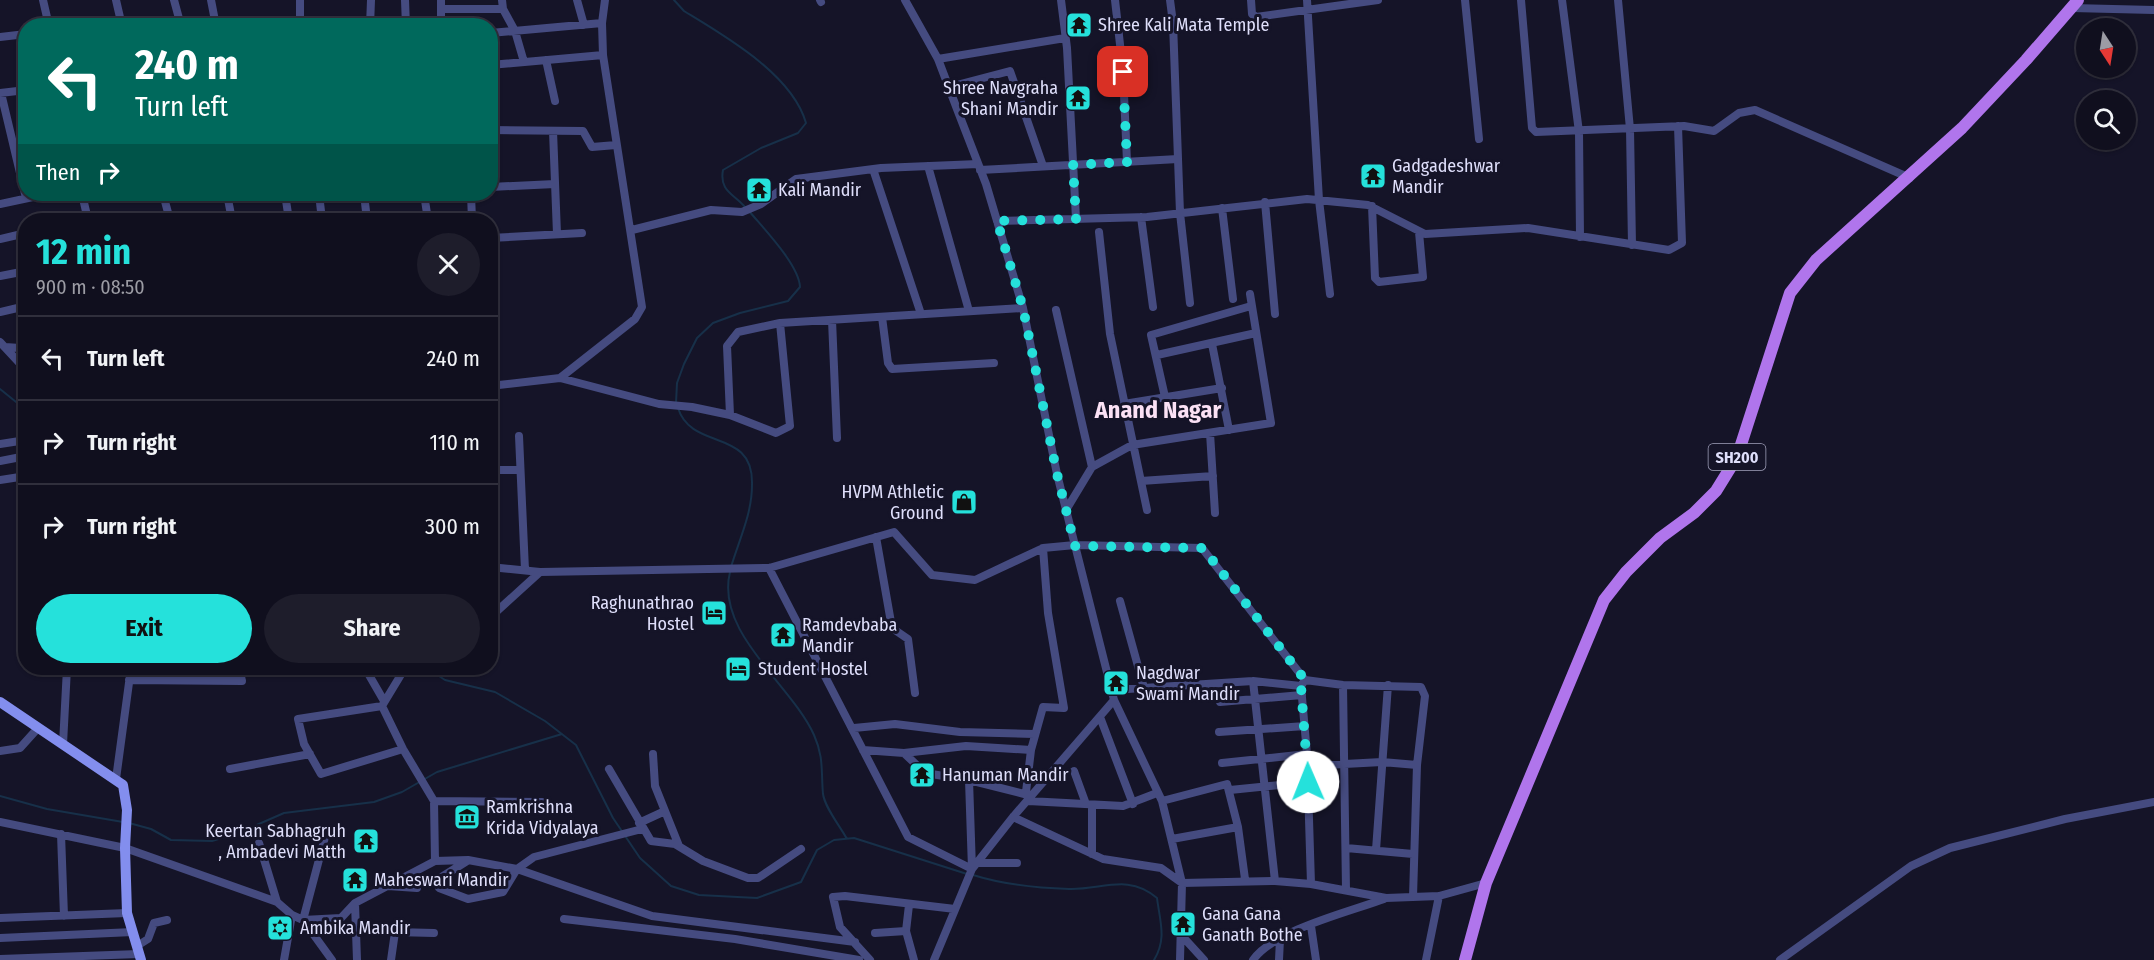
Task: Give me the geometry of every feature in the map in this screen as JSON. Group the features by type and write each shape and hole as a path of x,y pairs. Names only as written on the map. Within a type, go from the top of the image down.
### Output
{"main road":[{"name":"SH200","path":"1465,960 1486,884 1604,600 1652,547 1694,513 1716,491 1732,466 1753,415 1790,293 1834,243 1910,177 1976,114 2075,4"},
{"path":"0,702 116,779 126,794 127,913 139,953"}],"street":[{"path":"43,0 47,18"},
{"path":"116,0 120,18"},
{"path":"174,0 179,18"},
{"path":"211,0 214,18"},
{"path":"300,0 300,18"},
{"path":"370,18 371,0"},
{"path":"405,0 406,18"},
{"path":"502,0 503,9 515,31 524,62"},
{"path":"577,0 584,24"},
{"path":"560,378 639,313 642,299 603,55 602,22 605,0"},
{"path":"905,0 938,60 949,87 979,167 1023,308 1066,510 1114,700 1162,801 1172,839 1182,883 1183,937 1180,960"},
{"path":"1061,0 1076,219"},
{"path":"1115,0 1123,72 1127,162"},
{"path":"1170,0 1173,23 1180,213 1190,303"},
{"path":"1251,0 1252,14 1256,16 1378,0"},
{"path":"1307,0 1319,200 1330,294"},
{"path":"1465,0 1479,139"},
{"path":"1521,0 1532,128 1540,134 1678,126 1714,131 1739,112 1755,110 1910,177"},
{"path":"1562,0 1579,132 1580,237"},
{"path":"1618,0 1630,129 1632,245"},
{"path":"441,4 503,9"},
{"path":"2075,4 2154,10"},
{"path":"498,32 602,22"},
{"path":"0,37 18,35"},
{"path":"938,60 1065,38"},
{"path":"498,64 603,55"},
{"path":"546,60 555,101"},
{"path":"949,87 1010,71 1043,166"},
{"path":"18,91 0,93 18,166"},
{"path":"997,221 1141,217 1265,202 1319,200 1372,206 1419,232 1528,228 1669,250 1682,243 1678,126"},
{"path":"498,130 583,131 592,147 616,145"},
{"path":"553,131 557,234"},
{"path":"632,230 711,210 742,212 761,204 796,179 873,169 928,166 1043,166 1178,159"},
{"path":"928,166 969,311"},
{"path":"873,169 921,314"},
{"path":"498,187 555,184"},
{"path":"0,204 18,200"},
{"path":"1265,202 1275,314"},
{"path":"1372,206 1375,278 1379,282 1423,277 1419,232"},
{"path":"1222,208 1233,299"},
{"path":"1141,217 1153,307"},
{"path":"1099,232 1110,333 1147,510"},
{"path":"498,238 582,233"},
{"path":"0,240 18,235"},
{"path":"0,276 18,273"},
{"path":"1066,510 1092,467 1132,445 1271,423 1250,294"},
{"path":"1165,397 1151,335 1251,306"},
{"path":"0,312 16,308"},
{"path":"730,415 727,346 730,339 738,332 780,323 1023,308"},
{"path":"1056,310 1092,467"},
{"path":"882,317 888,363 892,369 994,363"},
{"path":"831,320 837,438"},
{"path":"498,385 560,378 659,404 692,406 730,415 776,433 790,426 780,323"},
{"path":"1157,355 1256,333"},
{"path":"1212,344 1228,430"},
{"path":"3,345 18,348"},
{"path":"3,345 18,361"},
{"path":"1124,404 1222,388"},
{"path":"1210,433 1215,513"},
{"path":"519,436 525,570"},
{"path":"0,444 18,441"},
{"path":"0,461 18,458"},
{"path":"498,470 520,471"},
{"path":"1140,481 1213,476"},
{"path":"0,480 18,477"},
{"path":"498,568 540,572 769,568 894,532 932,575 975,580 1043,548 1075,546 1203,548 1303,683 1311,884"},
{"path":"876,537 892,628 908,639 915,693"},
{"path":"1028,797 1031,750 1043,707 1064,708 1048,613 1043,548"},
{"path":"769,568 854,728 908,837 973,868 1017,863"},
{"path":"498,610 540,572"},
{"path":"1120,601 1144,688"},
{"path":"63,744 67,675"},
{"path":"116,779 130,675"},
{"path":"129,680 242,681 241,675"},
{"path":"369,675 403,750 434,801 435,861"},
{"path":"401,675 383,703 298,719 310,754 321,774 403,750"},
{"path":"1112,690 1253,681 1343,685 1419,685 1424,691 1417,765 1413,897"},
{"path":"1253,681 1275,881"},
{"path":"1343,685 1346,890"},
{"path":"1376,850 1388,685"},
{"path":"1220,702 1302,695"},
{"path":"934,960 973,868 1028,797 1114,700"},
{"path":"1100,717 1133,804"},
{"path":"854,728 895,724 960,732 1034,734"},
{"path":"1219,732 1305,726"},
{"path":"0,752 20,748 27,743 38,728"},
{"path":"863,750 904,753 966,746 1031,750"},
{"path":"904,753 925,773 969,780 1028,797 1089,805 1123,806 1157,793"},
{"path":"230,769 291,755 310,754"},
{"path":"653,754 655,786 679,846"},
{"path":"1221,763 1307,754"},
{"path":"1307,766 1382,762 1417,765"},
{"path":"609,769 638,828 651,841 679,846 703,861 748,878 758,878 801,849"},
{"path":"1074,771 1089,805 1092,854"},
{"path":"969,780 973,868"},
{"path":"1230,790 1308,782"},
{"path":"1162,801 1227,783 1238,827 1245,879"},
{"path":"434,801 543,802"},
{"path":"1780,960 1902,873 1932,855 2065,819 2154,802"},
{"path":"468,860 440,878 439,888 468,899 503,892 516,869 534,857 618,836 638,828 665,811"},
{"path":"1013,817 1103,859 1161,868 1182,883 1245,879 1275,881 1311,884 1386,898 1439,896 1486,884"},
{"path":"0,822 125,848 277,902 292,915 303,920 341,918 355,903 435,861 468,860 516,869 652,916 855,942"},
{"path":"1172,839 1238,827"},
{"path":"61,834 64,916"},
{"path":"303,920 325,837"},
{"path":"259,843 277,902"},
{"path":"1346,848 1413,854"},
{"path":"388,886 417,888"},
{"path":"870,960 840,927 833,897 845,896 955,909"},
{"path":"1426,960 1439,896"},
{"path":"1253,960 1260,950 1280,939 1386,898"},
{"path":"355,903 357,960"},
{"path":"909,905 906,931 914,960"},
{"path":"0,918 127,913"},
{"path":"284,960 292,915"},
{"path":"564,919 735,939 859,960"},
{"path":"0,959 139,953 154,923 167,920"},
{"path":"303,920 332,960"},
{"path":"1311,926 1316,960"},
{"path":"876,933 906,931"},
{"path":"0,938 133,932"},
{"path":"391,960 395,932 434,933"},
{"path":"1183,937 1204,960"},
{"path":"1280,939 1280,960"}],"waterway":[{"path":"674,0 684,11 737,45 772,73 787,88 806,123 798,133 761,148 723,170 725,188 745,207"},
{"path":"676,403 677,383 684,364 697,338 713,323 740,313 788,301 800,287 794,268 749,211"},
{"path":"0,389 18,404"},
{"path":"678,408 685,422 696,430 733,447 743,455 750,467 752,485 750,506 731,567"},
{"path":"730,572 728,594 734,616 758,658 803,716 814,735 821,758 824,799 847,839"},
{"path":"438,675 445,680 495,692 545,721 576,745 613,818 640,858 671,886 699,895 757,898 801,882 817,850 834,840 854,838 967,874"},
{"path":"129,823 151,829 171,840 212,841 238,833 284,813 374,802 402,792 437,772 562,734"},
{"path":"0,796 47,809 123,822"},
{"path":"973,875 1008,884 1032,887 1081,889 1125,884 1146,890 1157,898 1161,923 1160,945 1154,960"}],"place":[{"name":"Shree Kali Mata Temple","path":"1079,25"},
{"name":"Shree Navgraha Shani Mandir","path":"1078,98"},
{"name":"Gadgadeshwar Mandir","path":"1373,176"},
{"name":"Kali Mandir","path":"759,190"},
{"name":"HVPM Athletic Ground","path":"964,502"},
{"name":"Raghunathrao Hostel","path":"714,613"},
{"name":"Ramdevbaba Mandir","path":"783,635"},
{"name":"Student Hostel","path":"738,669"},
{"name":"Nagdwar Swami Mandir","path":"1116,683"},
{"name":"Hanuman Mandir","path":"922,775"},
{"name":"Ramkrishna Krida Vidyalaya","path":"467,817"},
{"name":"Keertan Sabhagruh , Ambadevi Matth","path":"366,841"},
{"name":"Maheswari Mandir","path":"355,880"},
{"name":"Gana Gana Ganath Bothe","path":"1183,924"},
{"name":"Ambika Mandir","path":"280,928"}],"district":[{"name":"Anand Nagar","path":"1158,410"}],"route":[{"path":"1123,72 1127,162 1073,165 1076,219 997,221 1023,308 1057,474 1075,546 1203,548 1305,680 1301,686 1308,782"}]}
